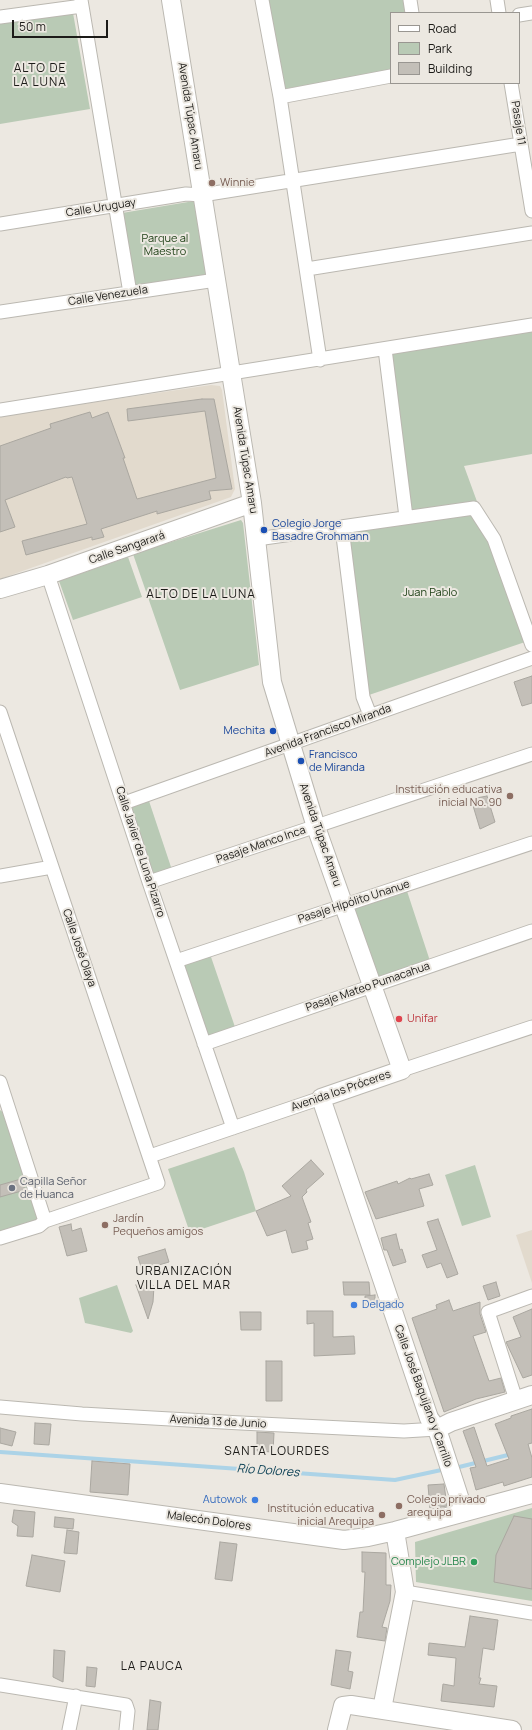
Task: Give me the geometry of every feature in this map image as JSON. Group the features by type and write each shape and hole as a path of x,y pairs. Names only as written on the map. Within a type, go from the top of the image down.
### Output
{"street":[{"name":"Avenida Túpac Amaru","path":"171,0 252,504 272,682 316,826 402,1070"},
{"path":"262,0 280,97 320,360"},
{"path":"410,0 412,12"},
{"path":"497,0 499,12"},
{"path":"0,17 81,3 130,293"},
{"path":"520,15 532,13"},
{"path":"280,97 390,76"},
{"name":"Pasaje 11","path":"511,84 532,211"},
{"name":"Calle Uruguay","path":"0,224 186,194 202,195 521,144"},
{"path":"306,269 532,233"},
{"name":"Calle Venezuela","path":"0,312 216,280"},
{"path":"0,410 532,325"},
{"path":"385,349 406,517"},
{"name":"Calle Sangarará","path":"0,589 48,575 252,504"},
{"path":"257,540 474,508 494,539 532,645"},
{"path":"342,528 363,697 370,715"},
{"name":"Calle Javier de Luna Pizarro","path":"48,575 149,882 233,1128"},
{"name":"Avenida Francisco Miranda","path":"124,803 532,658"},
{"name":"Calle José Olaya","path":"0,712 150,1156 158,1184 45,1221"},
{"name":"Pasaje Manco Inca","path":"149,882 532,754"},
{"name":"Pasaje Hipólito Unanue","path":"176,961 344,904 532,843"},
{"path":"0,876 52,867"},
{"name":"Pasaje Mateo Pumacahua","path":"204,1044 532,931"},
{"name":"Avenida los Próceres","path":"150,1156 532,1026"},
{"path":"0,1082 3,1102 45,1221 39,1226 0,1238"},
{"name":"Calle José Baquijano y Carrillo","path":"322,1098 429,1418 437,1429 464,1512"},
{"path":"437,1429 451,1422 524,1397 488,1312 532,1296"},
{"name":"Avenida 13 de Junio","path":"0,1407 82,1414 241,1423 404,1431 437,1429"},
{"name":"Malecón Dolores","path":"0,1493 344,1540 368,1538 532,1494"},
{"path":"382,1709 405,1592 396,1531"},
{"path":"405,1592 532,1613"},
{"path":"0,1684 126,1705 128,1711 126,1730"},
{"path":"69,1730 76,1696"},
{"path":"337,1730 343,1706 351,1705 382,1709 434,1724 512,1730"}],"shaded area":[{"path":"211,385 220,386 222,390 235,489 231,497 0,579 0,416"},
{"path":"532,1230 532,1283 516,1235"}],"green space":[{"path":"268,0 405,0 407,12 390,12 390,71 284,89"},
{"path":"73,13 90,109 0,124 0,22"},
{"name":"Parque al Maestro","path":"194,201 208,276 134,288 122,213"},
{"name":"Juan Pablo","path":"532,331 532,454 464,466 528,641 366,696 345,527 409,517 389,353"},
{"path":"241,520 243,523 259,665 180,690 133,554"},
{"path":"128,557 142,597 73,620 59,581"},
{"path":"148,798 172,870 152,877 129,805"},
{"path":"406,888 430,961 375,979 351,907"},
{"path":"210,954 235,1027 208,1036 183,963"},
{"path":"0,1110 4,1113 38,1221 0,1234"},
{"path":"234,1147 244,1172 256,1211 190,1233 168,1169"},
{"path":"475,1165 491,1217 462,1226 445,1175"},
{"path":"117,1285 133,1331 131,1333 85,1323 79,1298"},
{"name":"Complejo JLBR","path":"532,1508 532,1601 416,1582 415,1542"}],"building":[{"path":"202,399 214,399 232,489 209,491 211,499 157,514 157,511 101,529 104,537 92,540 92,537 26,555 22,541 87,524 72,477 66,477 5,500 15,527 0,532 0,446 51,428 50,424 90,412 92,418 108,412 125,458 123,458 137,499 216,478 205,411 128,421 127,409"},
{"path":"532,676 532,703 522,706 514,682"},
{"path":"487,796 495,822 480,829 471,799"},
{"path":"311,1160 324,1174 306,1190 307,1192 302,1197 311,1222 308,1223 313,1239 306,1241 308,1249 292,1253 286,1230 267,1236 256,1211 291,1196 282,1186"},
{"path":"429,1174 433,1185 419,1189 424,1206 376,1219 365,1192 397,1181 398,1184 410,1178"},
{"name":"Capilla Señor de Huanca","path":"21,1179 25,1190 0,1197 0,1185"},
{"path":"438,1219 458,1274 447,1278 441,1263 427,1268 422,1255 437,1250 427,1222"},
{"path":"71,1224 72,1231 81,1228 87,1251 67,1256 59,1227"},
{"path":"396,1234 400,1250 402,1249 406,1262 393,1266 387,1250 384,1250 381,1238"},
{"path":"165,1249 169,1262 142,1270 138,1257"},
{"path":"343,1282 369,1282 370,1295 344,1295"},
{"path":"496,1282 500,1296 488,1300 483,1286"},
{"path":"136,1285 154,1286 153,1302 148,1319"},
{"path":"375,1295 375,1306 365,1307 365,1296"},
{"path":"449,1300 453,1311 480,1302 480,1314 486,1332 473,1336 489,1381 501,1378 505,1392 476,1399 444,1412 412,1318 437,1309 436,1305"},
{"path":"532,1309 532,1375 523,1378 506,1342 521,1337 513,1317"},
{"path":"307,1311 333,1311 333,1337 354,1336 355,1354 314,1356 314,1323 307,1324"},
{"path":"240,1312 261,1312 261,1330 241,1330"},
{"path":"266,1361 282,1361 282,1401 266,1401"},
{"path":"532,1409 532,1443 528,1444 532,1458 532,1477 504,1486 503,1482 476,1490 470,1468 476,1467 463,1431 474,1427 487,1466 509,1459 495,1424 511,1418 511,1416"},
{"path":"35,1423 51,1424 49,1445 34,1444"},
{"path":"0,1428 16,1432 12,1446 0,1443"},
{"path":"257,1432 274,1433 273,1452 257,1451"},
{"path":"92,1461 130,1464 128,1495 90,1492"},
{"path":"444,1484 447,1506 430,1509 428,1485"},
{"path":"14,1510 35,1512 33,1537 17,1536 18,1526 12,1522"},
{"path":"514,1516 532,1519 532,1589 494,1582 496,1555"},
{"path":"55,1517 74,1519 73,1529 54,1527"},
{"path":"67,1530 79,1532 77,1554 64,1553"},
{"path":"220,1542 237,1544 232,1581 215,1579"},
{"path":"362,1552 386,1553 386,1585 391,1585 390,1601 382,1627 387,1628 385,1641 357,1637 360,1612 363,1612 365,1572 362,1572"},
{"path":"32,1555 65,1561 60,1592 26,1586"},
{"path":"470,1616 498,1620 494,1650 483,1648 479,1678 481,1678 479,1684 497,1686 494,1707 441,1701 443,1684 454,1686 456,1658 428,1655 429,1643 465,1647"},
{"path":"54,1650 65,1651 63,1682 53,1677"},
{"path":"336,1650 351,1652 348,1671 353,1672 350,1689 331,1685"},
{"path":"87,1667 97,1668 95,1687 86,1686"},
{"path":"150,1700 161,1702 158,1730 147,1730"}],"waterway":[{"name":"Río Dolores","path":"0,1452 395,1480 446,1469"},
{"name":"Río Dolores","path":"455,1468 512,1454"}],"place":[{"name":"Winnie","path":"212,183"},
{"name":"Colegio Jorge Basadre Grohmann","path":"264,530"},
{"name":"Mechita","path":"273,731"},
{"name":"Francisco de Miranda","path":"301,761"},
{"name":"Institución educativa inicial No. 90","path":"510,796"},
{"name":"Unifar","path":"399,1019"},
{"name":"Capilla Señor de Huanca","path":"12,1188"},
{"name":"Jardín Pequeños amigos","path":"105,1225"},
{"name":"Delgado","path":"354,1305"},
{"name":"Autowok","path":"255,1500"},
{"name":"Colegio privado arequipa","path":"399,1506"},
{"name":"Institución educativa inicial Arequipa","path":"382,1515"},
{"name":"Complejo JLBR","path":"474,1562"}],"district":[{"name":"ALTO DE LA LUNA","path":"40,76"},
{"name":"ALTO DE LA LUNA","path":"201,595"},
{"name":"URBANIZACIÓN VILLA DEL MAR","path":"184,1279"},
{"name":"SANTA LOURDES","path":"277,1452"},
{"name":"LA PAUCA","path":"152,1667"}]}
